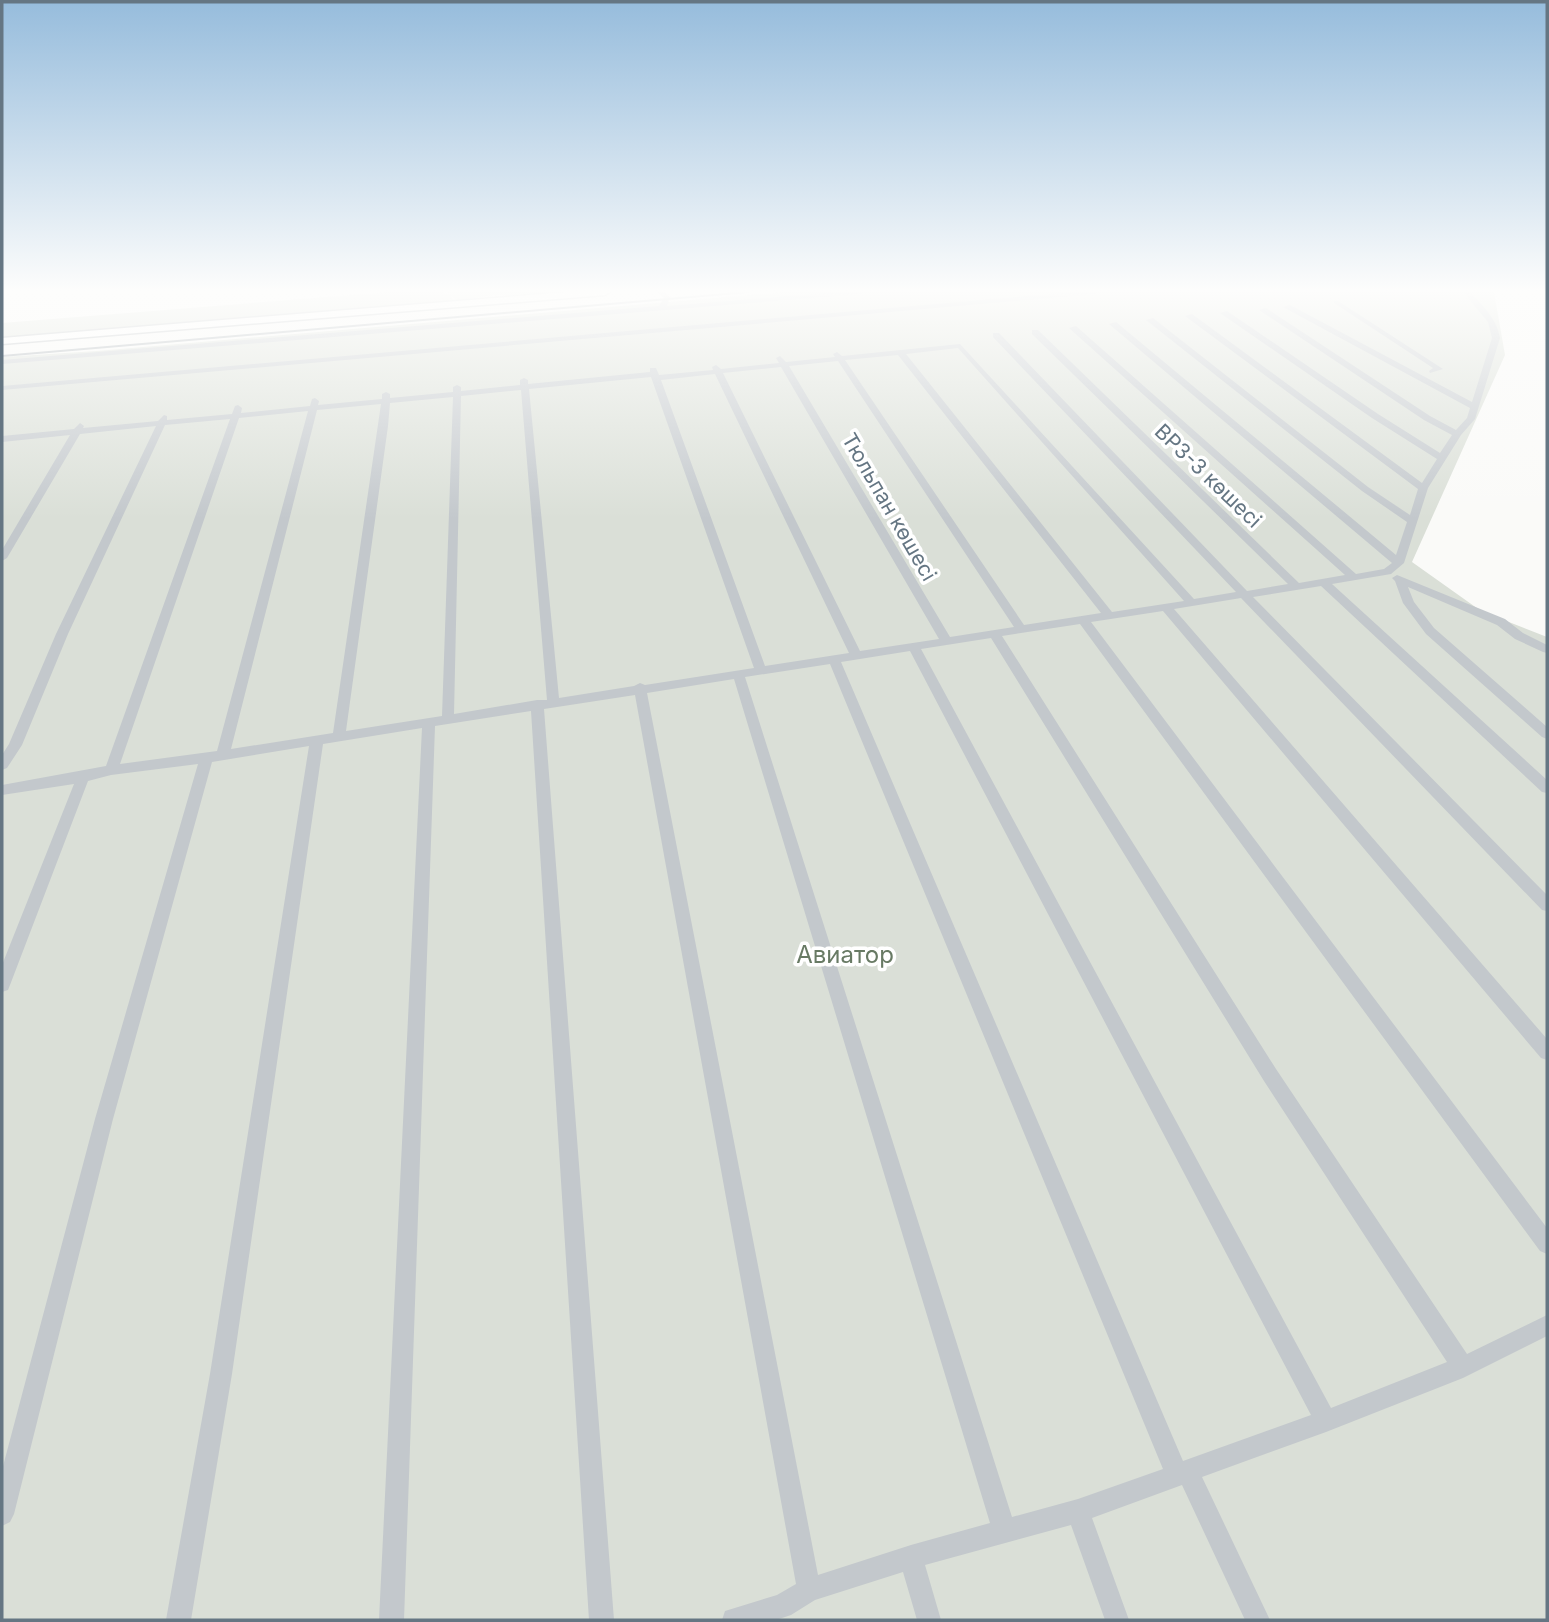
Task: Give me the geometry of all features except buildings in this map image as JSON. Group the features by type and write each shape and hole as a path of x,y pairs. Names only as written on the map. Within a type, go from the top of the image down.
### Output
{"street":[{"path":"2,388 233,368"},
{"path":"3,436 457,390 716,368 856,655"},
{"name":"Тюльпан көшесі","path":"785,368 946,640"},
{"path":"847,368 1021,629"},
{"path":"912,368 1109,616"},
{"path":"980,368 1192,603"},
{"path":"1027,368 1547,905"},
{"name":"ВРЗ-3 көшесі","path":"1073,368 1297,587"},
{"path":"1118,368 1354,578"},
{"path":"1165,368 1399,563"},
{"path":"1211,368 1365,489 1410,520"},
{"path":"1259,368 1423,488"},
{"path":"1304,368 1443,459"},
{"path":"1351,368 1427,418 1457,434"},
{"path":"1401,368 1475,407"},
{"path":"1433,371 1439,369 1437,368"},
{"path":"2,790 111,770 215,756 760,668 834,659 1387,572 1399,563 1410,520 1423,488 1457,434 1471,419 1488,368"},
{"path":"654,373 760,668"},
{"path":"525,384 602,1620"},
{"path":"392,1620 457,390"},
{"path":"339,735 386,397"},
{"path":"2,1514 108,1106 215,756 315,404"},
{"path":"111,770 238,412"},
{"path":"2,765 15,745 62,634 154,445 163,420"},
{"path":"2,558 78,428"},
{"path":"1387,572 1400,580 1501,622 1519,636 1547,649"},
{"path":"1400,580 1409,603 1430,631 1547,734"},
{"path":"1325,583 1547,788"},
{"path":"1166,607 1547,1052"},
{"path":"1083,620 1547,1244"},
{"path":"994,633 1270,1075 1463,1367"},
{"path":"913,646 1326,1422"},
{"path":"834,659 1182,1473 1258,1620"},
{"path":"737,673 1004,1530"},
{"path":"640,687 809,1590"},
{"path":"179,1620 220,1374 317,739"},
{"path":"2,985 83,777"},
{"path":"734,1620 782,1606 809,1590 911,1557 1078,1511 1326,1422 1463,1367 1547,1325"},
{"path":"1078,1511 1117,1620"},
{"path":"911,1557 929,1620"}],"green space":[{"name":"Авиатор","path":"2,368 1499,368 1412,562 1481,611 1547,637 1547,1620 2,1620"}]}
